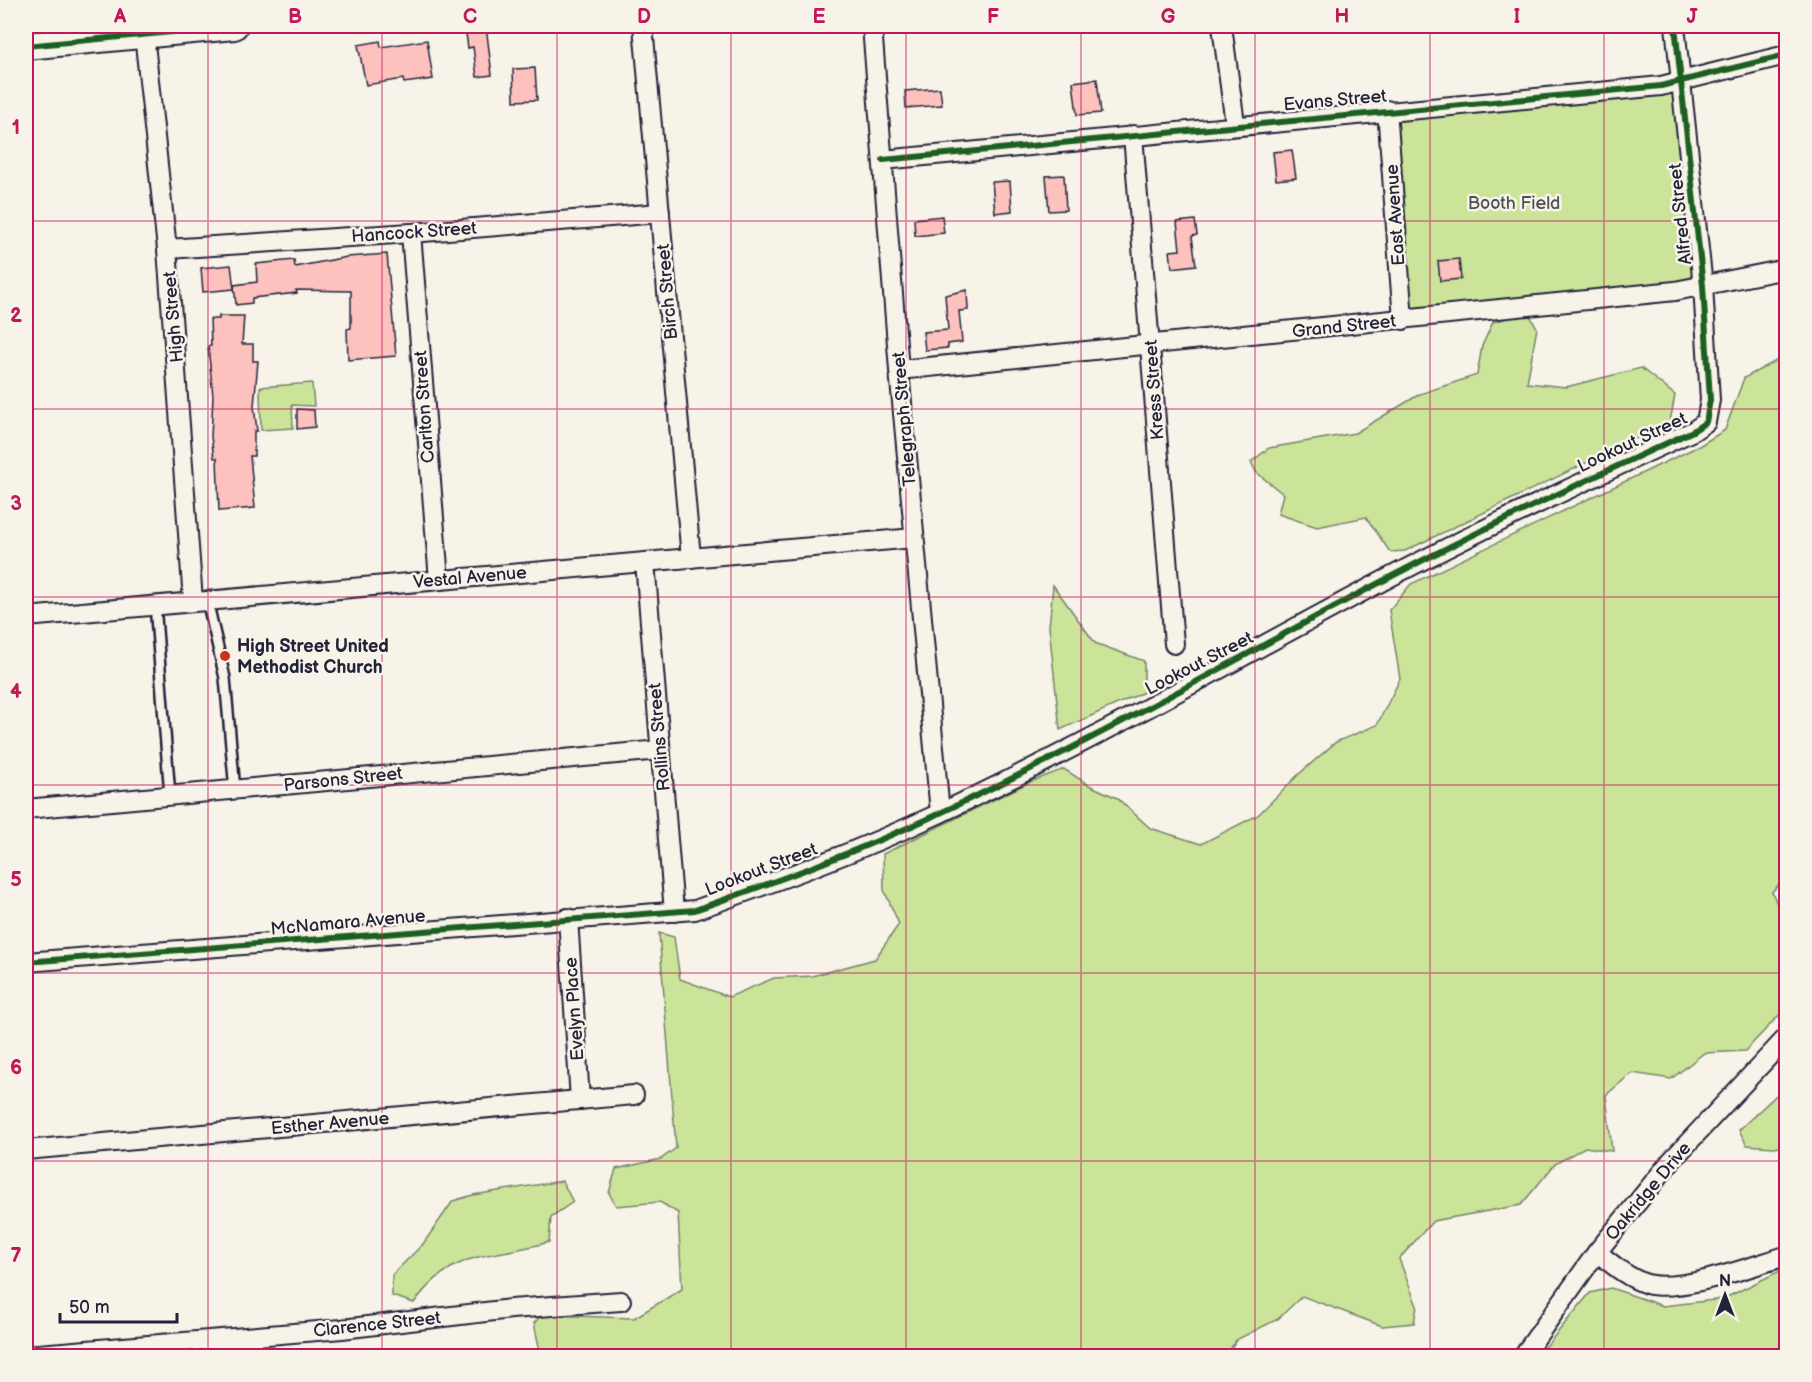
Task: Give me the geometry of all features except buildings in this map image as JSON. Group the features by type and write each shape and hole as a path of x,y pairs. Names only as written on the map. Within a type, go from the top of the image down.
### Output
{"main road":[{"path":"26,46 234,26"}],"street":[{"name":"Birch Street","path":"643,26 691,558"},
{"name":"Telegraph Street","path":"872,26 940,813"},
{"path":"1222,26 1235,124"},
{"name":"Alfred Street","path":"1675,26 1702,286 1710,400"},
{"name":"High Street","path":"144,34 200,601"},
{"name":"Evans Street","path":"883,160 1235,124 1661,86 1786,55"},
{"name":"East Avenue","path":"1387,110 1402,320"},
{"name":"Kress Street","path":"1133,135 1174,644"},
{"name":"Hancock Street","path":"167,249 411,233 660,213"},
{"name":"Carlton Street","path":"411,233 439,580"},
{"name":"Grand Street","path":"900,370 1402,320 1702,286 1786,268"},
{"name":"Lookout Street","path":"674,912 694,910 784,878 940,813 1256,651 1388,578 1539,502 1693,431 1706,422 1710,400"},
{"name":"Vestal Avenue","path":"26,617 915,538"},
{"name":"Rollins Street","path":"645,562 674,912"},
{"name":"Parsons Street","path":"26,809 235,791 381,774 660,750"},
{"name":"McNamara Avenue","path":"26,962 567,918 674,912"},
{"name":"Evelyn Place","path":"567,918 580,1100"},
{"name":"Oakridge Drive","path":"1522,1356 1597,1252 1671,1161 1786,1038"},
{"name":"Esther Avenue","path":"26,1150 634,1095"},
{"path":"1597,1252 1634,1279 1650,1285 1671,1286 1700,1281 1786,1257"},
{"name":"Clarence Street","path":"26,1355 252,1337 511,1309 621,1301"},
{"path":"252,1337 253,1356"}],"lane":[{"path":"200,601 225,678 235,791"},
{"path":"155,604 170,796"}],"green space":[{"path":"26,26 115,26 53,32 26,30"},
{"name":"Booth Field","path":"1676,90 1695,283 1408,314 1393,115"},
{"path":"1528,312 1537,328 1527,383 1566,387 1641,368 1675,395 1670,422 1405,551 1390,552 1366,517 1317,527 1278,514 1283,494 1256,472 1251,462 1269,448 1355,433 1420,394 1477,375 1482,346 1493,322"},
{"path":"1786,345 1786,876 1772,892 1786,925 1786,1008 1745,1051 1704,1053 1671,1079 1632,1073 1606,1095 1612,1151 1585,1147 1555,1164 1521,1205 1433,1221 1399,1259 1417,1306 1414,1323 1382,1326 1302,1296 1278,1319 1236,1340 1226,1356 541,1356 534,1323 542,1315 634,1318 682,1289 678,1213 660,1202 616,1206 609,1193 616,1169 661,1159 676,1148 659,933 674,937 680,979 729,997 774,978 812,976 875,959 899,924 884,890 883,854 1030,782 1064,769 1089,785 1117,798 1150,828 1201,844 1258,815 1299,774 1336,742 1377,725 1400,679 1389,610 1411,584 1699,446 1725,430 1744,378 1778,360"},
{"path":"312,383 314,406 292,405 293,428 261,430 260,387"},
{"path":"1053,585 1095,643 1144,661 1144,692 1060,730 1049,627"},
{"path":"1786,1086 1786,1148 1747,1145 1739,1130"},
{"path":"562,1181 573,1202 551,1217 549,1242 475,1258 459,1264 444,1272 429,1285 414,1303 392,1296 392,1275 423,1244 453,1201 473,1195"},
{"path":"1786,1268 1786,1356 1538,1356 1590,1293 1611,1288 1663,1306 1723,1299"}],"cycle path":[{"path":"26,46 234,26"},
{"path":"26,962 695,910 848,853 908,828 994,787 1105,731 1416,564 1534,505 1693,431 1706,422 1710,400 1703,286 1675,26"},
{"path":"883,160 1661,86 1786,55"}],"place":[{"name":"High Street United Methodist Church","path":"225,656"}]}
